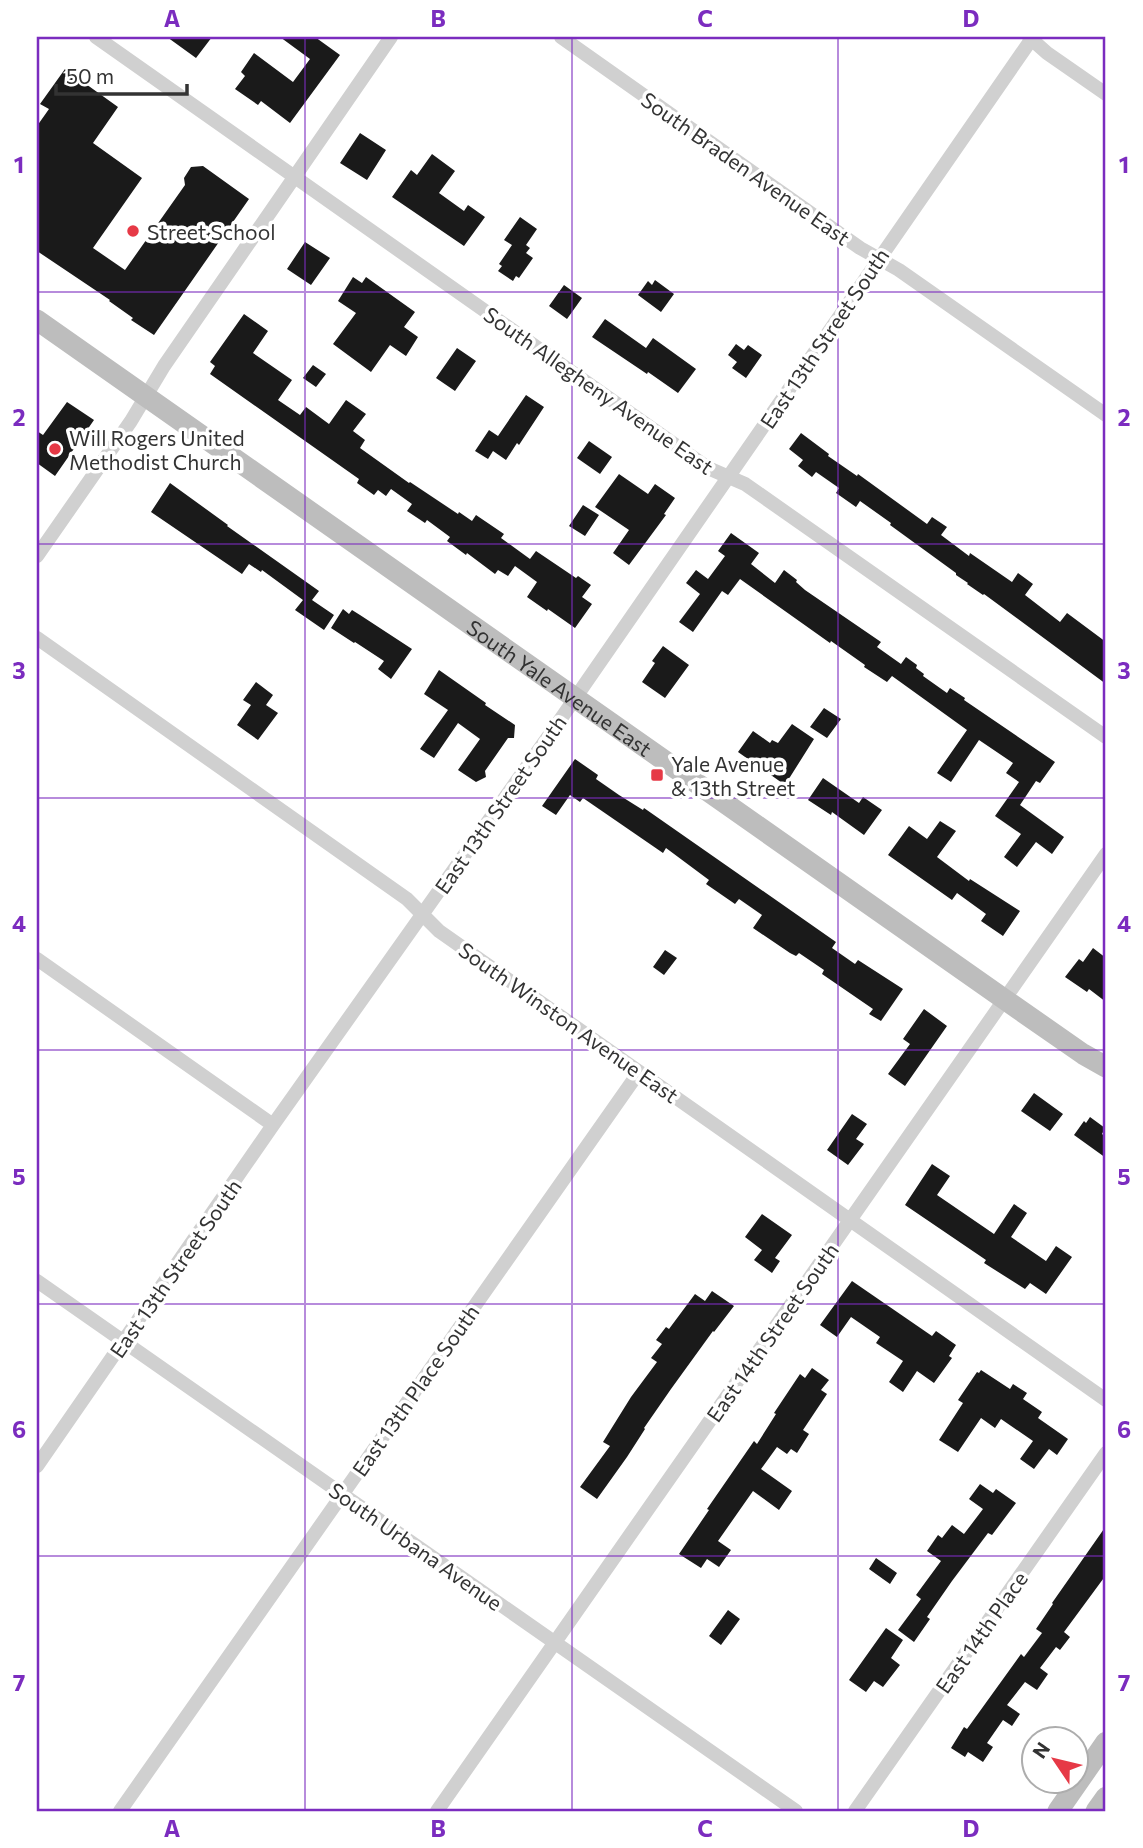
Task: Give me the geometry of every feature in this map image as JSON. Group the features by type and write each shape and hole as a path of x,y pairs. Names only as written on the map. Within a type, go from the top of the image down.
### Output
{"main road":[{"name":"South Yale Avenue East","path":"37,320 1004,999 1106,1067"},
{"name":"South Yale Avenue East","path":"1083,1054 1106,1074"},
{"path":"1058,1811 1106,1742"},
{"path":"1096,1811 1106,1797"}],"street":[{"name":"South Allegheny Avenue East","path":"96,37 708,468 746,484 1106,737"},
{"path":"37,556 131,421 163,366 391,37"},
{"name":"South Braden Avenue East","path":"561,37 860,248 899,270 1106,415"},
{"path":"1031,37 1047,52 1106,94"},
{"name":"East 13th Street South","path":"37,1466 273,1125 575,697 1031,37"},
{"name":"South Winston Avenue East","path":"37,638 407,899 439,931 1106,1400"},
{"name":"East 14th Street South","path":"437,1811 1106,854"},
{"path":"37,960 273,1125"},
{"name":"East 13th Place South","path":"120,1811 639,1072"},
{"name":"South Urbana Avenue","path":"37,1281 796,1811"},
{"name":"East 14th Place","path":"855,1811 1106,1453"}],"building":[{"path":"167,37 212,37 196,58"},
{"path":"280,37 315,37 340,55 290,123 261,101 258,105 235,89 245,76 241,72 254,53 293,82 310,59"},
{"path":"65,69 118,107 93,143 142,178 93,248 125,270 185,185 184,178 191,167 203,166 249,199 154,335 131,320 133,318 110,300 37,251 37,126 49,109 40,104"},
{"path":"360,133 386,150 367,180 340,163"},
{"path":"432,154 455,171 439,193 464,211 468,205 485,217 464,246 392,197 411,170 417,175"},
{"path":"520,217 537,229 526,245 530,248 526,253 533,258 519,278 516,276 513,281 498,271 502,266 499,264 512,245 504,240"},
{"path":"305,242 330,258 311,285 287,269"},
{"path":"353,277 362,283 366,277 415,312 404,327 418,337 406,356 390,345 371,372 333,344 356,313 338,301"},
{"path":"655,280 674,294 661,312 638,295 648,281 652,285"},
{"path":"564,285 582,298 567,319 549,306"},
{"path":"244,314 268,331 253,353 292,380 278,400 300,415 306,407 329,424 346,400 366,414 353,431 365,440 360,448 458,514 459,512 472,521 476,515 504,534 501,538 530,559 536,551 591,585 582,597 592,604 575,628 527,597 537,582 515,566 508,576 498,570 495,574 447,541 450,537 427,520 425,523 407,511 412,504 391,489 386,496 378,490 374,495 357,483 359,479 210,374 215,366 210,362"},
{"path":"605,319 646,348 653,338 696,369 678,393 592,337"},
{"path":"736,344 744,350 748,345 762,355 746,378 732,368 737,362 728,355"},
{"path":"457,348 476,361 455,391 436,378"},
{"path":"313,365 326,374 316,387 303,378"},
{"path":"526,395 544,407 506,460 493,451 488,459 475,451 489,430 498,436"},
{"name":"Will Rogers United Methodist Church","path":"67,402 94,420 55,476 37,463 37,431 43,435"},
{"path":"801,433 829,454 828,456 857,476 858,474 927,524 932,517 947,527 941,535 969,556 970,553 1012,582 1018,573 1033,584 1025,595 1060,622 1067,613 1106,642 1106,684 967,584 860,501 856,507 836,493 839,488 816,472 812,477 798,466 803,460 789,449"},
{"path":"589,441 612,457 600,474 577,458"},
{"path":"619,474 648,494 655,484 675,498 664,514 666,515 629,565 613,553 629,530 595,507"},
{"path":"170,483 319,591 312,600 334,615 324,630 295,610 303,600 262,570 261,572 249,564 242,574 151,512"},
{"path":"583,505 599,515 585,536 569,526"},
{"path":"731,533 759,553 751,564 775,583 784,570 805,590 881,642 877,647 901,664 906,657 917,665 916,668 923,676 947,693 950,688 1055,762 1040,783 1036,781 1020,805 1064,837 1052,854 1036,842 1017,867 1004,857 1021,834 995,816 1019,782 1006,773 1013,763 979,740 951,782 937,773 967,730 892,676 887,682 864,667 865,665 740,579 728,595 722,591 693,632 679,622 700,594 686,583 696,570 708,579 725,556 718,551"},
{"path":"343,609 349,614 352,610 412,649 391,679 378,669 384,661 331,628"},
{"path":"663,646 689,665 665,698 642,682"},
{"path":"439,670 515,725 514,738 508,738 485,771 486,777 476,782 458,770 480,739 458,723 434,758 420,749 448,710 424,694"},
{"path":"256,682 273,695 266,705 278,713 258,740 237,725 251,705 243,700"},
{"path":"824,708 841,719 827,738 810,727"},
{"path":"792,724 814,739 785,785 738,752 753,731 770,743 772,740 778,743"},
{"path":"575,759 598,775 596,779 643,810 644,808 836,942 832,948 855,964 858,960 903,989 881,1021 869,1014 873,1009 822,974 824,970 799,953 796,956 790,953 753,928 762,915 739,899 735,904 706,884 709,880 666,848 663,853 583,798 580,802 570,795 556,815 542,806"},
{"path":"823,778 859,803 863,797 882,810 864,835 832,812 831,815 808,800"},
{"path":"940,821 956,831 937,857 969,881 970,879 1020,911 1003,936 981,921 986,914 957,893 952,900 888,855 909,826 927,839"},
{"path":"1093,948 1106,958 1106,1002 1089,989 1087,992 1065,977 1079,959 1083,962"},
{"path":"665,950 677,958 664,975 653,967"},
{"path":"924,1009 947,1026 905,1086 888,1074 910,1044 903,1039"},
{"path":"1034,1093 1063,1114 1050,1131 1021,1111"},
{"path":"852,1114 867,1124 856,1139 864,1144 848,1165 827,1150"},
{"path":"1090,1117 1105,1128 1102,1134 1106,1137 1106,1158 1074,1135"},
{"path":"932,1164 950,1176 937,1195 994,1234 1014,1204 1027,1213 1011,1237 1046,1261 1056,1246 1072,1257 1046,1294 1030,1283 1025,1289 984,1263 986,1260 905,1205"},
{"path":"762,1214 792,1235 775,1258 780,1261 772,1273 754,1260 762,1250 745,1237"},
{"path":"852,1281 932,1336 936,1331 956,1345 949,1356 952,1358 934,1383 917,1371 903,1392 889,1382 903,1361 876,1343 880,1337 851,1317 837,1337 820,1325"},
{"path":"712,1291 734,1306 671,1389 597,1499 580,1487 610,1446 603,1442 657,1362 651,1358 662,1344 656,1340 666,1327 669,1329 695,1294 705,1301"},
{"path":"812,1368 829,1380 821,1390 827,1394 803,1430 809,1434 797,1453 791,1449 787,1454 777,1447 761,1469 792,1491 779,1510 753,1491 718,1541 731,1550 719,1567 707,1559 701,1568 679,1554 754,1441 757,1444 800,1374 805,1378"},
{"path":"981,1370 1010,1389 1013,1384 1027,1393 1023,1399 1042,1412 1038,1418 1068,1439 1057,1455 1049,1449 1034,1469 1020,1459 1033,1441 1001,1419 995,1428 981,1418 958,1452 939,1440 963,1403 958,1400"},
{"path":"980,1484 993,1493 996,1489 1016,1503 992,1535 988,1533 952,1581 927,1617 930,1619 914,1642 898,1630 921,1599 916,1595 941,1561 927,1551 938,1535 942,1538 952,1525 964,1534 983,1509 969,1499"},
{"path":"1106,1526 1106,1575 1064,1632 1070,1637 1060,1650 1056,1647 1040,1668 1048,1674 1037,1690 1025,1682 1007,1705 1020,1714 1012,1726 1003,1720 987,1743 993,1747 983,1762 968,1752 965,1757 951,1748 964,1727 967,1729 1021,1654 1024,1657 1042,1633 1036,1629"},
{"path":"876,1558 897,1573 890,1584 869,1569"},
{"path":"728,1610 740,1619 721,1645 709,1636"},
{"path":"886,1628 903,1640 891,1658 900,1665 883,1687 874,1681 866,1692 849,1680"}],"place":[{"name":"Street School","path":"133,231"},
{"name":"Will Rogers United Methodist Church","path":"55,449"},
{"name":"Yale Avenue & 13th Street","path":"657,775"}]}
